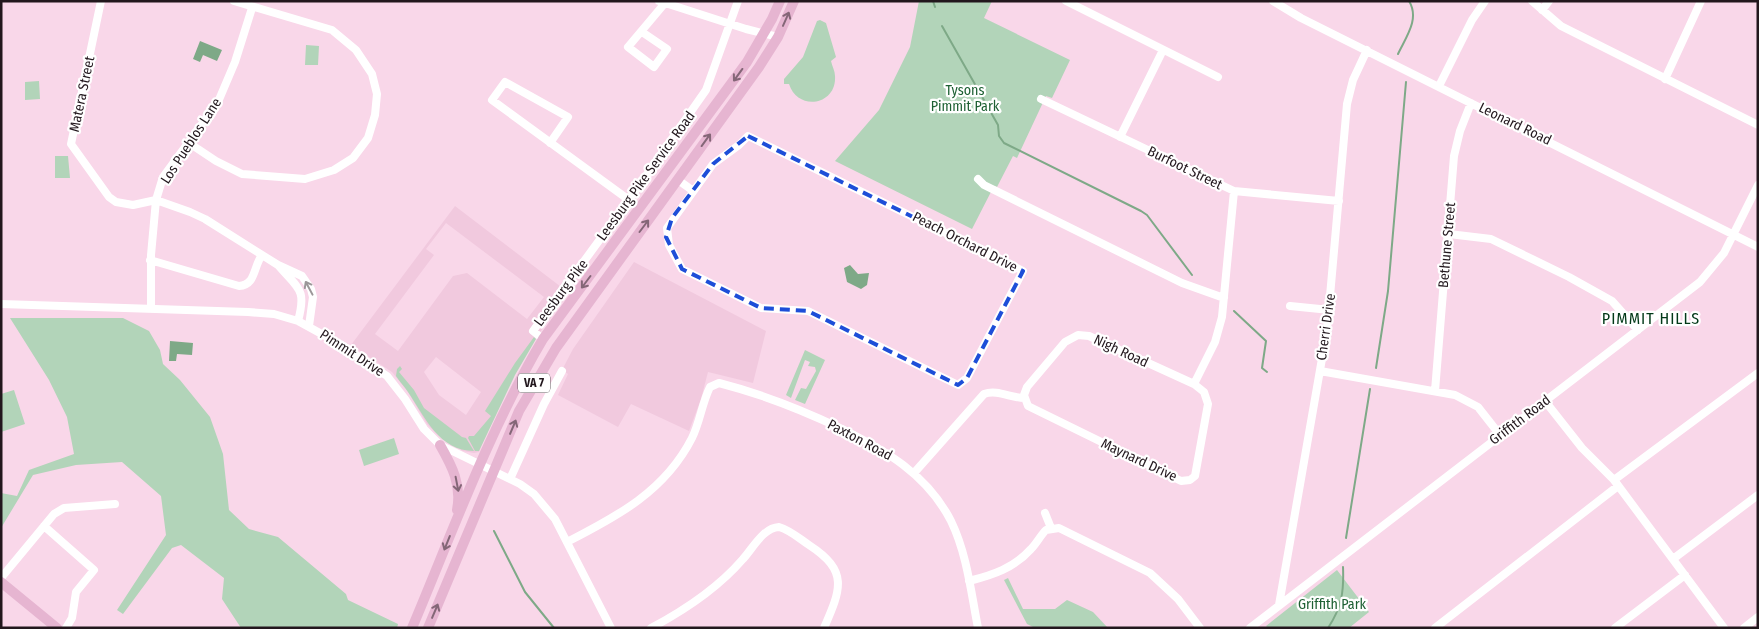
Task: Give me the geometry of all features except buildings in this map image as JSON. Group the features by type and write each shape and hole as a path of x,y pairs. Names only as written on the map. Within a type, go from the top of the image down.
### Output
{"main road":[{"name":"Leesburg Pike","path":"412,628 454,525 508,403 543,339 747,62 764,34 780,1"},
{"name":"Leesburg Pike","path":"428,628 520,411 556,348 678,180 778,37 794,1"},
{"path":"440,445 456,478 459,490 454,525"},
{"path":"1,580 58,628"}],"street":[{"name":"Matera Street","path":"102,1 71,144 109,197 116,202 133,205 156,200"},
{"path":"189,143 216,162 242,174 305,179 334,170 353,158 368,138 375,115 377,94 372,74 356,50 332,30 252,8 234,1"},
{"name":"Leesburg Pike Service Road","path":"543,339 533,331 629,200 706,90 738,1"},
{"path":"1066,1 1218,77"},
{"name":"Leonard Road","path":"1273,1 1301,18 1758,247"},
{"path":"1439,86 1472,20 1485,1"},
{"path":"1532,1 1561,26 1758,125"},
{"path":"1542,10 1549,1"},
{"path":"1666,79 1701,1"},
{"path":"642,32 667,49 654,67 628,47 642,32 662,2 778,37"},
{"name":"Los Pueblos Lane","path":"151,309 150,260 156,200 163,177 218,102 235,62 252,8"},
{"path":"1120,137 1163,50"},
{"name":"Cherri Drive","path":"1279,605 1330,310 1349,96 1353,80 1367,50"},
{"path":"550,143 568,117 505,82 492,100 550,143 629,200"},
{"name":"Burfoot Street","path":"1041,99 1234,191 1339,201"},
{"name":"Bethune Street","path":"1435,390 1457,140 1472,103"},
{"name":"Peach Orchard Drive","path":"748,136 1022,271 967,378 958,385 808,311 761,308 682,269 669,246 667,228 692,190 713,164 748,136"},
{"path":"978,179 984,185 1026,207 1182,283 1224,298"},
{"path":"678,180 692,190"},
{"name":"Griffith Road","path":"1250,628 1706,277 1724,253 1758,185"},
{"path":"1194,384 1220,328 1234,191"},
{"path":"156,200 205,218 278,265 302,276 310,289 313,305 309,326"},
{"path":"1449,234 1491,239 1577,281 1612,301 1638,330"},
{"path":"150,260 239,286 246,286 251,281 257,262 262,255"},
{"path":"278,265 300,290 303,298 298,321"},
{"name":"Pimmit Drive","path":"1,304 248,312 274,314 309,326 386,376 405,399 424,429 440,445 510,479 542,502 555,519 611,628"},
{"path":"1290,306 1330,310"},
{"name":"Nigh Road","path":"1024,398 1027,386 1059,349 1070,338 1078,335 1089,336 1194,384"},
{"path":"510,479 544,404 562,371"},
{"path":"1320,371 1455,395 1472,402 1500,435"},
{"path":"1435,628 1616,483 1758,373"},
{"name":"Paxton Road","path":"567,542 628,509 660,483 692,437 710,387 717,383 726,384 797,408 875,445 914,473 935,496 951,521 964,556 978,628"},
{"name":"Maynard Drive","path":"1024,398 1031,408 1181,481 1187,481 1195,476 1198,471 1208,410 1204,392 1194,384"},
{"path":"914,473 984,394 996,392 1024,398"},
{"path":"1546,400 1582,448 1616,483 1724,628"},
{"path":"1672,559 1758,495"},
{"path":"1,580 54,514 64,508 115,504"},
{"path":"1045,513 1051,528"},
{"path":"762,522 768,530"},
{"path":"44,526 94,570 76,592 72,618 66,628"},
{"path":"651,628 695,601 724,579 768,530 773,528 783,528 824,555 833,565 838,578 839,589 824,628"},
{"path":"969,581 991,575 1014,564 1032,548 1046,530 1059,528 1150,574 1178,599 1200,628"},
{"path":"1614,628 1684,575"},
{"path":"1744,628 1758,618"}],"highlighted area":[{"path":"748,136 1023,271 967,378 958,385 808,311 761,308 682,269 666,237 672,218 713,164"}],"shaded area":[{"path":"200,41 222,50 217,61 203,55 200,62 193,59"},
{"path":"455,206 569,293 535,339 500,399 479,452 463,451 439,436 427,424 408,392 392,372 351,345","holes":["446,223 544,297 527,319 467,273 453,276 398,351 375,334 434,255 426,249","436,357 481,392 466,415 439,395 424,372"]},
{"path":"634,262 766,331 753,383 708,372 701,399 689,431 631,404 618,427 558,395 568,374 562,370 573,349"},
{"path":"850,265 858,274 869,273 867,285 861,289 847,282 844,268"},
{"path":"170,341 193,343 192,355 177,354 176,361 169,361"}],"green space":[{"name":"Tysons Pimmit Park","path":"919,1 992,1 984,18 1070,60 1052,98 1046,96 1017,158 1013,156 997,187 994,186 972,229 835,161 879,110 910,47"},
{"path":"820,20 826,23 836,57 831,61 835,74 834,86 824,99 808,101 800,99 789,84 784,84 784,79 803,57 817,21"},
{"path":"306,45 319,46 318,65 305,65"},
{"path":"39,81 40,99 25,100 25,82"},
{"path":"55,156 68,156 70,178 55,178"},
{"path":"10,318 123,318 149,331 160,350 163,364 180,380 210,417 223,454 229,510 249,529 278,537 346,594 348,600 398,624 397,628 241,628 222,599 224,578 181,545 172,548 123,614 117,610 166,535 161,496 122,462 76,465 33,475 1,528 1,493 17,496 29,470 74,454 67,417 49,380"},
{"path":"534,337 536,339 515,375 479,451 475,451 468,438 469,436 474,436 491,416 485,411"},
{"path":"805,350 825,360 805,404 795,400 801,388 806,389 816,371 815,367 808,366 810,362 805,360 791,398 786,395"},
{"path":"400,366 402,369 399,372 414,390 424,408 462,437 466,438 474,451 451,445 434,431 396,376 397,369"},
{"path":"14,390 25,424 1,432 1,394"},
{"path":"394,438 399,454 364,466 359,450"},
{"name":"Griffith Park","path":"1337,570 1369,612 1349,628 1268,628 1266,626"},
{"path":"1008,578 1023,609 1055,609 1067,600 1093,612 1108,628 1035,628 1027,624 1004,580"}],"waterway":[{"path":"933,1 935,7"},
{"path":"1398,54 1411,28 1413,14 1409,1"},
{"path":"942,26 998,125 999,136 1004,143 1147,215 1192,275"},
{"path":"1376,368 1388,291 1406,82"},
{"path":"1234,311 1266,341 1262,368 1267,372"},
{"path":"1346,538 1370,389"},
{"path":"494,531 525,592 554,628"},
{"path":"1328,628 1341,599 1343,567"}],"district":[{"name":"PIMMIT HILLS","path":"1651,318"}]}
